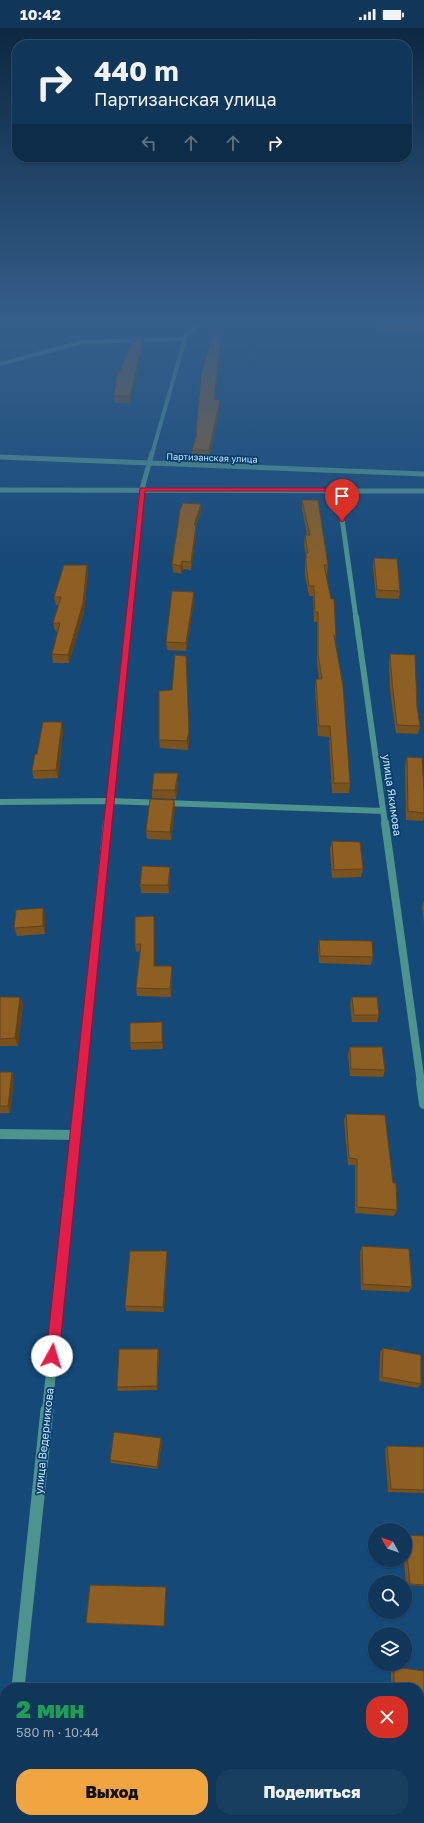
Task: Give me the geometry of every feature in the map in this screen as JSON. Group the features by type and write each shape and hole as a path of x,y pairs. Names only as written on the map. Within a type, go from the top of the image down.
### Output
{"street":[{"name":"улица Ведерникова","path":"19,1683 142,489 165,408"},
{"name":"Партизанская улица","path":"0,457 424,474"},
{"path":"0,490 142,489 424,491"},
{"name":"улица Якимова","path":"338,490 424,1104"},
{"path":"0,802 109,801 383,811"},
{"path":"0,1134 75,1135"}],"building":[{"path":"198,408 218,408 209,450 192,450 197,434"},
{"path":"302,500 318,500 328,565 324,565 331,599 334,599 336,635 334,635 343,686 350,783 334,783 330,726 319,726 316,679 322,679 318,654 318,612 315,612 314,586 309,586 306,565 306,553 308,553 305,535 310,535"},
{"path":"183,503 201,504 194,525 196,525 191,562 182,561 181,566 172,564 180,510"},
{"path":"374,558 397,559 400,591 377,590"},
{"path":"64,565 87,565 83,603 68,655 52,654 60,623 53,623 61,597 54,597"},
{"path":"172,591 194,592 186,643 166,642"},
{"path":"390,654 415,655 417,707 420,726 397,725"},
{"path":"175,655 186,656 189,731 187,741 159,740 159,691 172,690"},
{"path":"43,722 62,722 56,770 32,771 35,754 37,754"},
{"path":"407,757 422,758 424,813 408,811"},
{"path":"154,773 178,773 175,790 152,790"},
{"path":"150,799 174,800 170,832 146,831"},
{"path":"332,841 360,842 363,869 334,870"},
{"path":"142,866 170,867 168,885 140,885"},
{"path":"43,908 43,926 14,928 16,910"},
{"path":"154,916 154,966 172,966 170,989 136,988 141,944 135,944 135,917"},
{"path":"319,940 372,941 373,957 320,956"},
{"path":"0,997 20,997 15,1038 0,1039"},
{"path":"352,997 377,997 379,1015 354,1015"},
{"path":"162,1022 162,1042 130,1043 130,1023"},
{"path":"350,1047 382,1047 385,1070 351,1069"},
{"path":"0,1072 12,1072 8,1106 0,1106"},
{"path":"346,1114 385,1115 393,1183 396,1183 397,1210 357,1207 357,1159 349,1158"},
{"path":"362,1246 409,1249 412,1287 363,1284"},
{"path":"130,1251 167,1251 163,1307 125,1306"},
{"path":"383,1348 421,1355 421,1384 382,1377"},
{"path":"119,1349 158,1349 157,1386 117,1387"},
{"path":"114,1432 161,1438 157,1467 110,1460"},
{"path":"387,1446 424,1447 424,1490 391,1489"},
{"path":"412,1535 424,1536 424,1585 412,1584 412,1575 409,1575 408,1567 412,1567"},
{"path":"90,1585 166,1587 164,1626 86,1623"},
{"path":"412,1669 424,1671 424,1683 394,1683 394,1671 412,1671"}],"route":[{"path":"52,1356 142,489 338,490 342,520"}]}
